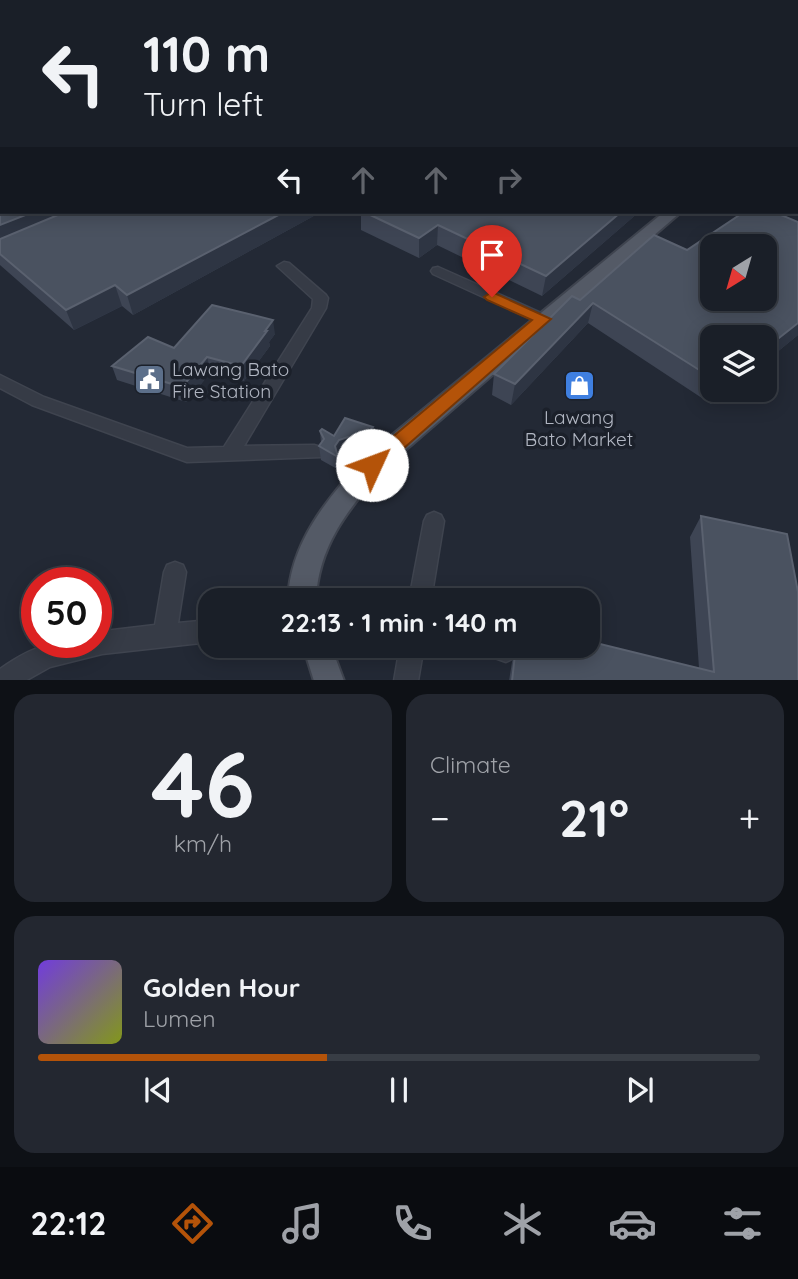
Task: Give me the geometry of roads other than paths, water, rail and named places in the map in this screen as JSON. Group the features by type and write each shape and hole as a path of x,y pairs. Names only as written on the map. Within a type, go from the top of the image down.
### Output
{"main road":[{"path":"301,588 304,563 351,488 372,465 671,214"},
{"path":"325,658 329,680"}],"street":[{"path":"230,453 319,308 321,298 316,291 284,266"},
{"path":"438,271 543,319"},
{"path":"0,381 38,401 187,455 314,452"},
{"path":"348,461 372,465"},
{"path":"422,588 434,521"},
{"path":"164,637 175,572"},
{"path":"5,680 20,668 50,654 198,633"},
{"path":"406,680 410,658"}],"place":[{"name":"Lawang Bato Fire Station","path":"149,380"},
{"name":"Lawang Bato Market","path":"579,386"}]}
